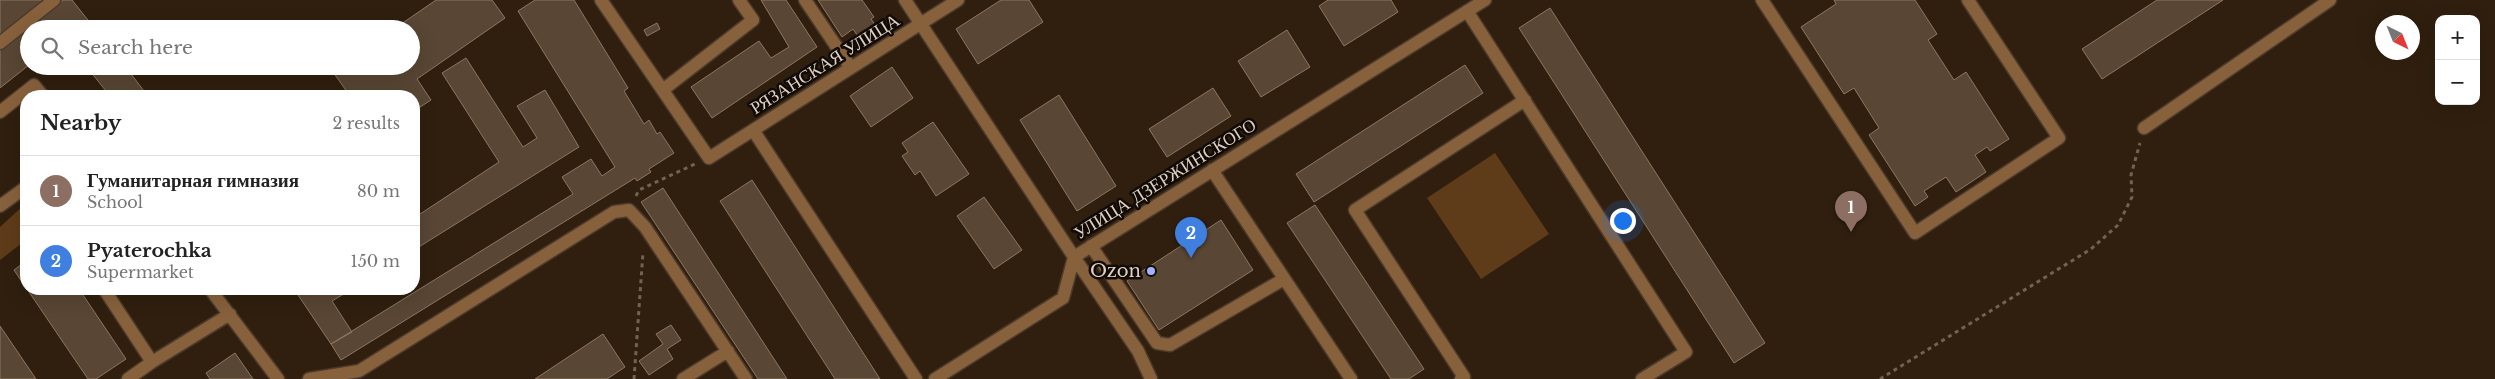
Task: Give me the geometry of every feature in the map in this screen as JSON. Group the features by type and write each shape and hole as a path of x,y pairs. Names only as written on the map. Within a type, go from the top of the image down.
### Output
{"street":[{"path":"29,20 54,0"},
{"path":"601,0 710,158"},
{"path":"664,89 753,20 739,0"},
{"path":"805,0 851,68"},
{"name":"УЛИЦА ДЗЕРЖИНСКОГО","path":"905,0 1074,257 1485,0"},
{"name":"РЯЗАНСКАЯ УЛИЦА","path":"710,158 958,0"},
{"path":"1762,0 1914,233 2059,138 1968,0"},
{"path":"2144,128 2330,0"},
{"path":"1467,11 1686,352 1642,379"},
{"path":"0,43 20,27"},
{"path":"28,90 34,85 38,90"},
{"path":"0,112 20,96"},
{"path":"1461,379 1464,377 1355,210 1524,100"},
{"path":"753,130 916,379"},
{"path":"1212,170 1351,379"},
{"path":"0,206 20,191"},
{"path":"309,379 359,371 614,212 629,210 645,227 746,379"},
{"path":"1091,246 1157,343 1170,345 1284,279"},
{"path":"935,379 1063,298 1074,257"},
{"path":"1074,257 1138,351 1151,379"},
{"path":"108,295 152,362"},
{"path":"215,295 278,379"},
{"path":"128,379 230,314"},
{"path":"683,379 728,351"}],"path":[{"path":"1880,379 2091,250 2118,225 2132,197 2131,175 2144,128"},
{"path":"629,210 639,190 710,158"},
{"path":"634,379 645,227"}],"shaded area":[{"path":"1495,153 1549,234 1481,279 1427,198"},
{"path":"20,209 20,245 0,260 0,227"}],"building":[{"path":"0,0 44,0 0,36"},
{"path":"63,0 72,0 88,20 38,20"},
{"path":"436,0 492,0 505,18 417,79 431,100 420,107 420,90 346,90 335,75 420,75 420,20 407,20"},
{"path":"535,0 574,0 628,88 624,91 644,124 649,120 657,134 660,132 674,153 649,169 651,172 637,181 635,178 341,360 331,344 410,295 420,295 420,289 573,194 562,177 591,159 602,176 615,167 518,11"},
{"path":"761,0 786,0 817,47 712,118 691,87 759,41 771,58 789,47"},
{"path":"818,0 862,0 874,17 871,19 876,26 859,38 853,29 842,37"},
{"path":"1001,0 1029,0 1043,22 978,64 956,29"},
{"path":"1328,0 1391,0 1398,12 1344,46 1319,6"},
{"path":"1834,0 1915,0 1937,34 1928,40 1954,80 1966,72 2009,139 1990,151 1987,147 1975,155 1986,172 1956,192 1946,177 1924,191 1928,197 1915,206 1869,135 1879,128 1854,88 1844,94 1801,27 1836,4"},
{"path":"2157,0 2223,0 2102,79 2082,49"},
{"path":"1550,8 1765,343 1734,363 1519,28"},
{"path":"657,23 660,29 647,36 644,30"},
{"path":"1287,30 1310,67 1261,97 1238,61"},
{"path":"20,34 20,72 0,88 0,50"},
{"path":"466,58 523,147 537,138 517,106 545,90 579,147 420,246 420,214 499,162 442,73"},
{"path":"1465,65 1483,93 1314,202 1296,174"},
{"path":"892,67 913,98 871,127 850,96"},
{"path":"93,75 132,75 143,90 105,90"},
{"path":"1213,88 1231,116 1167,157 1149,129"},
{"path":"1059,95 1116,186 1077,211 1020,120"},
{"path":"933,122 969,174 936,196 920,171 915,175 902,156 908,152 902,143"},
{"path":"752,180 880,379 835,379 720,201"},
{"path":"663,188 787,379 758,379 641,202"},
{"path":"984,197 1022,250 994,269 957,216"},
{"path":"1315,205 1424,369 1409,379 1391,379 1287,223"},
{"path":"1221,220 1253,270 1159,330 1127,281"},
{"path":"20,266 20,279 14,270"},
{"path":"31,295 83,295 126,359 96,379 88,379"},
{"path":"298,295 342,295 332,301 352,332 331,344"},
{"path":"671,325 681,340 667,349 673,359 649,375 639,361 663,344 656,334"},
{"path":"0,326 36,379 0,379"},
{"path":"603,334 625,367 607,379 535,379"},
{"path":"235,353 253,379 210,379 206,373"}],"place":[{"name":"Гуманитарная гимназия","path":"1851,232"},
{"name":"Pyaterochka","path":"1191,258"},
{"name":"Ozon","path":"1151,271"}]}
